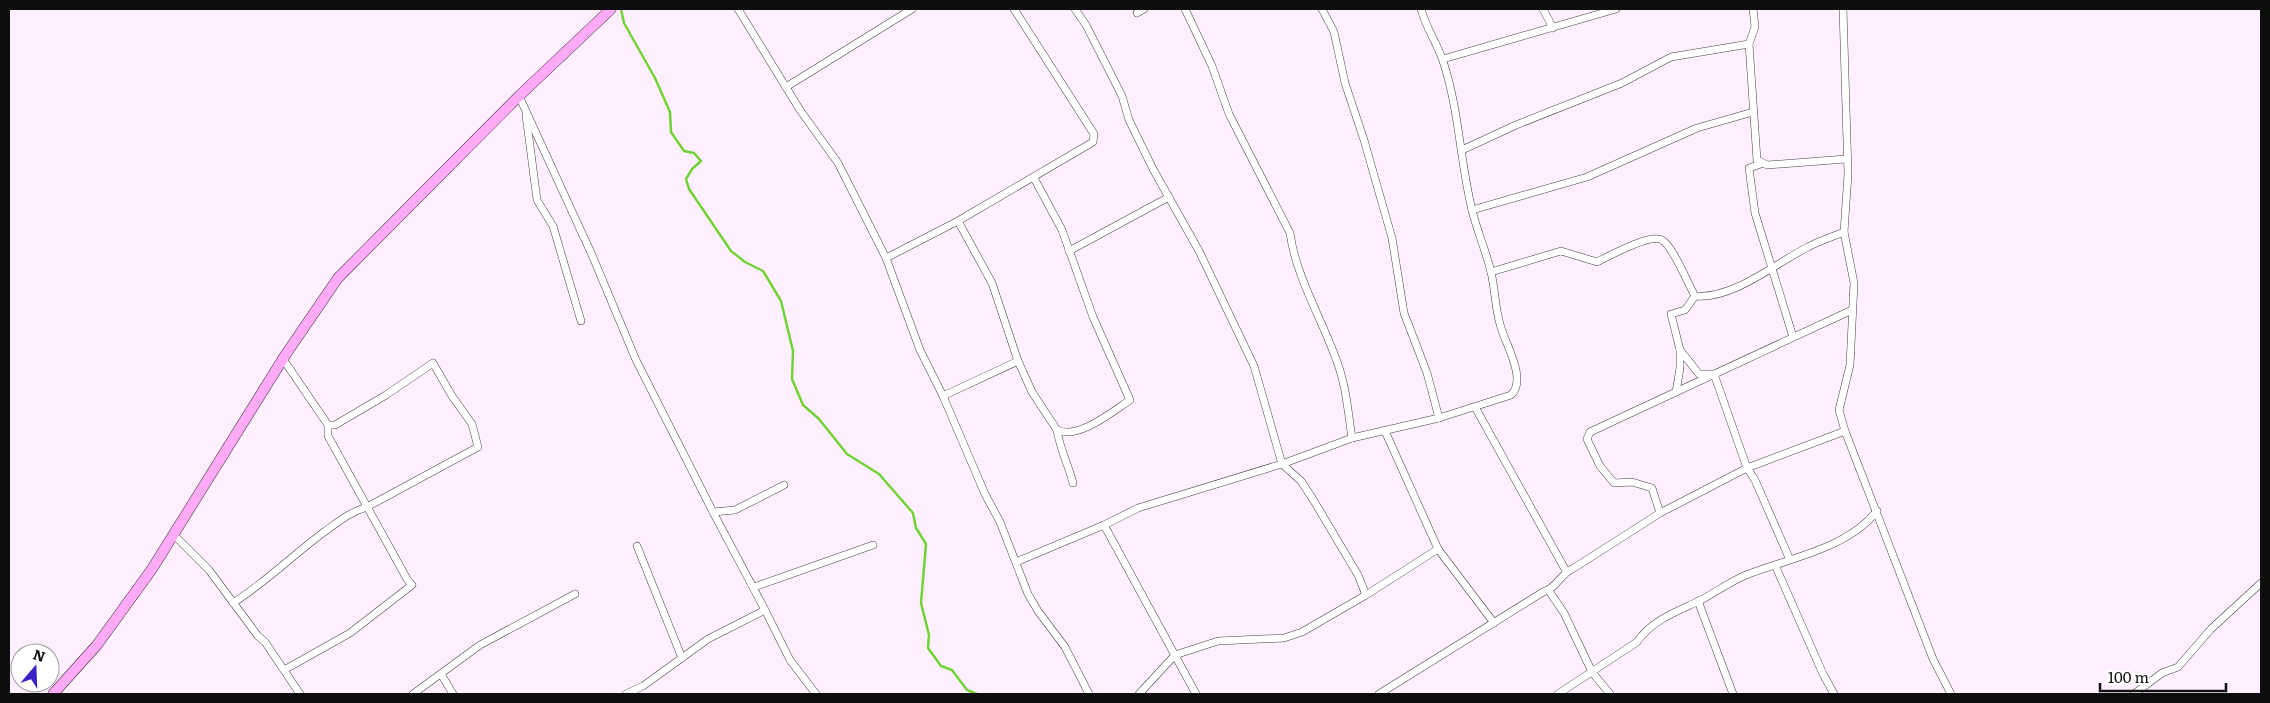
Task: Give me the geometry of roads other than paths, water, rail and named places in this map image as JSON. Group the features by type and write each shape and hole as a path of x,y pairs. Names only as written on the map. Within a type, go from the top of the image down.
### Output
{"main road":[{"path":"53,694 117,620 174,535 283,359 338,278 520,96 612,9"}],"street":[{"path":"738,9 800,110 832,153 886,258 920,350 943,396 1016,562 1028,594 1038,611 1065,647 1089,694"},
{"path":"786,87 912,9"},
{"path":"886,258 958,221 1093,142 1094,134 1014,9"},
{"path":"1075,9 1091,34 1122,96 1130,120 1199,251 1254,366 1282,464 1301,481 1314,501 1358,575 1366,595"},
{"path":"1185,9 1212,66 1229,114 1290,233 1293,251 1342,375 1352,438"},
{"path":"1322,9 1334,32 1345,83 1364,140 1392,238 1404,312 1427,373 1438,418"},
{"path":"1016,562 1104,525 1138,508 1282,464 1352,438 1438,418 1511,395 1517,385 1513,356 1500,326 1491,272 1472,210 1454,102 1443,59 1425,24 1421,9"},
{"path":"1543,9 1553,28"},
{"path":"1591,9 1593,17"},
{"path":"1443,59 1616,9"},
{"path":"1753,9 1755,27 1749,44 1757,160 1761,164"},
{"path":"1843,9 1846,159 1848,174 1844,232 1854,283 1850,365 1839,410 1845,431 1933,659 1951,694"},
{"path":"1462,150 1516,125 1622,83 1671,57 1749,44"},
{"path":"520,96 592,255 636,360 790,660 816,694"},
{"path":"526,109 537,200 553,226 581,321"},
{"path":"1472,210 1587,177 1684,133 1753,112"},
{"path":"1793,337 1755,213 1749,168 1761,164 1846,159"},
{"path":"1034,178 1062,230 1093,317 1130,400 1102,420 1073,432 1063,433 1057,430"},
{"path":"1068,251 1169,197"},
{"path":"958,221 992,283 1018,361 1032,392 1057,430 1060,449 1069,466 1073,483"},
{"path":"1695,296 1708,296 1733,288 1773,268 1809,246 1844,232"},
{"path":"1491,272 1561,251 1597,262 1643,241 1656,238 1663,240 1669,247 1695,296"},
{"path":"1676,392 1680,368 1680,350 1671,314 1685,310 1695,296"},
{"path":"1660,512 1652,488 1632,482 1614,483 1600,466 1587,439 1590,432 1852,310"},
{"path":"1680,350 1699,374 1714,374"},
{"path":"283,359 328,425 328,436 412,585 350,633 284,670"},
{"path":"943,396 1018,361"},
{"path":"234,603 256,588 305,546 352,512 367,507 478,447 472,424 452,396 433,363 379,400 335,425 328,425"},
{"path":"1714,374 1748,468 1790,560"},
{"path":"1475,406 1566,571"},
{"path":"1385,431 1438,549 1494,623"},
{"path":"1379,694 1549,590 1566,571 1574,568 1660,512 1748,468 1845,431"},
{"path":"713,512 735,510 784,485"},
{"path":"1558,694 1637,642 1643,633 1666,615 1698,601 1744,576 1790,560 1802,558 1859,529 1877,511"},
{"path":"1104,525 1196,694"},
{"path":"174,535 209,570 258,636 265,642 300,694"},
{"path":"754,587 873,545"},
{"path":"637,546 682,658"},
{"path":"1139,694 1175,655 1218,640 1284,638 1302,632 1366,595 1438,549"},
{"path":"1775,565 1823,674 1834,694"},
{"path":"2134,694 2162,673 2178,667 2211,628 2261,583"},
{"path":"1549,590 1564,613 1592,672 1610,694"},
{"path":"413,694 480,645 574,594"},
{"path":"1698,601 1733,694"},
{"path":"626,694 643,686 708,639 765,610"},
{"path":"441,674 453,694"}],"waterway":[{"path":"621,9 624,23 655,78 670,112 671,132 684,151 694,153 701,161 692,169 686,179 689,189 731,251 745,262 763,271 781,301 793,351 792,379 803,405 819,419 847,454 879,474 913,513 916,528 926,544 921,603 929,635 928,648 941,666 952,670 967,690 977,694"}]}
